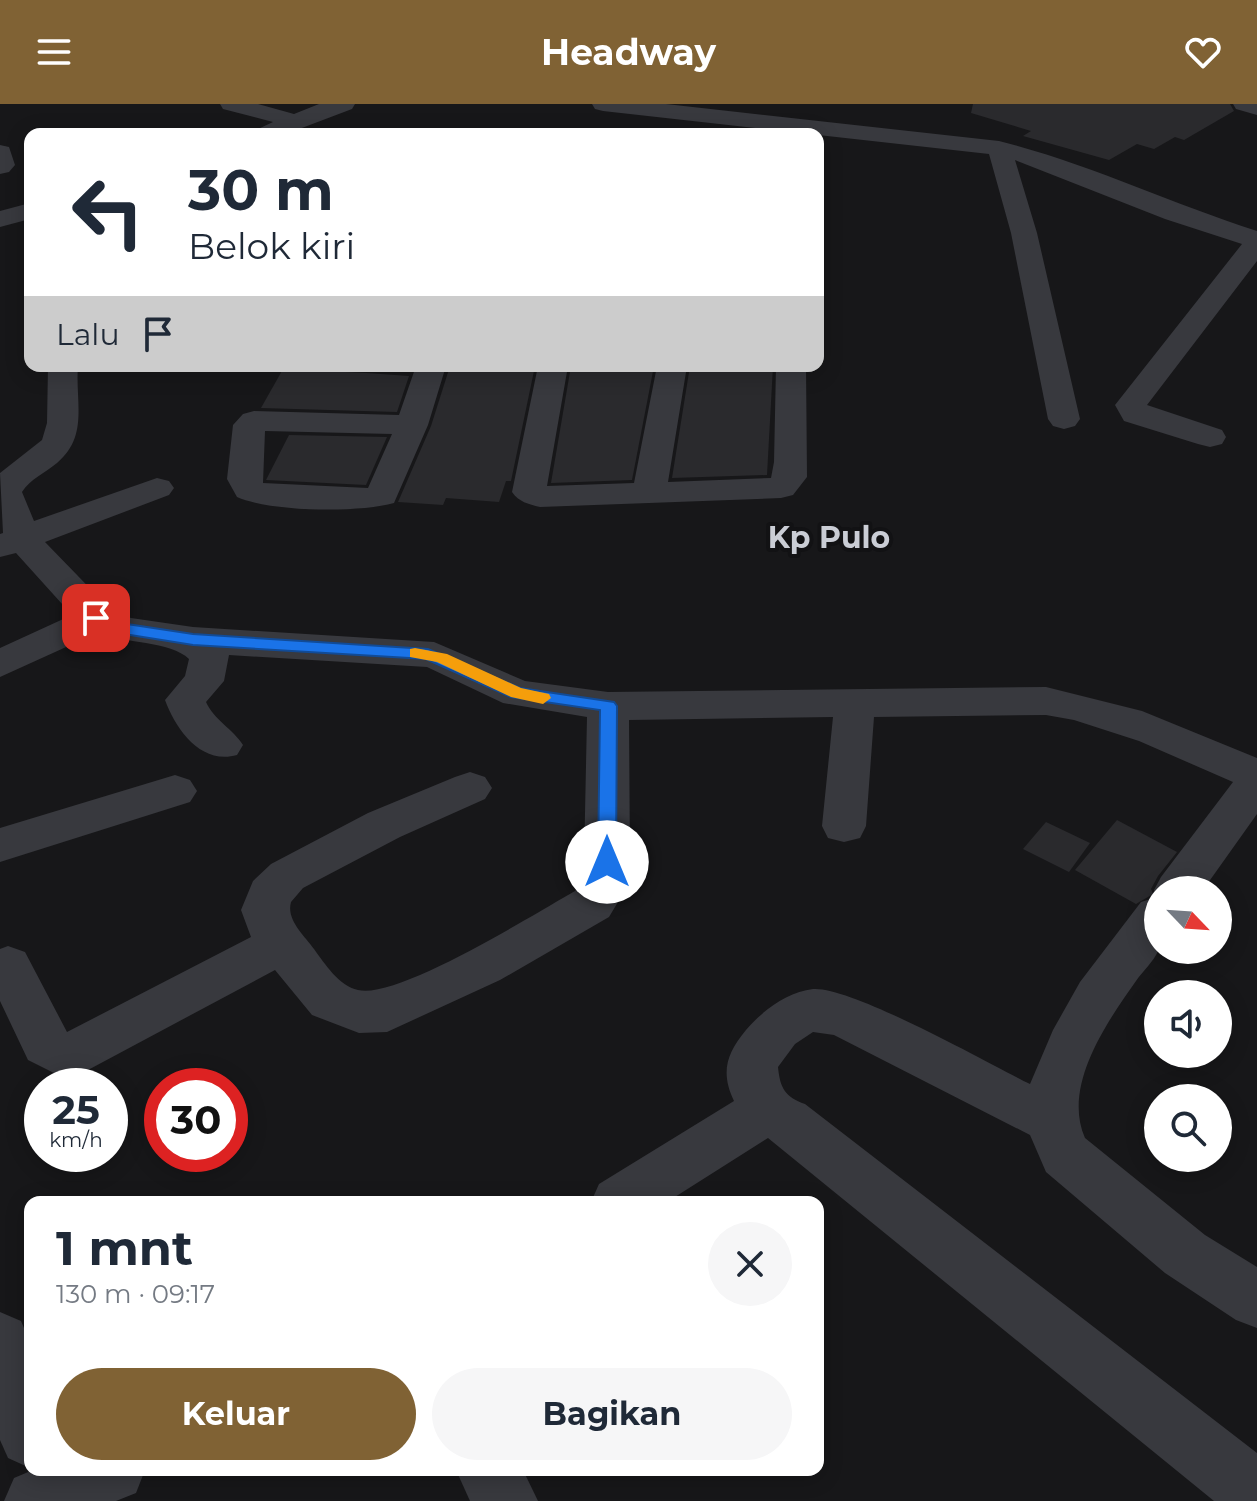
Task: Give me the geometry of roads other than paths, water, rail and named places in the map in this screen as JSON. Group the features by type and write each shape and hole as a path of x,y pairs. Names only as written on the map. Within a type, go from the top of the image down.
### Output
{"street":[{"path":"231,104 295,121"},
{"path":"279,128 344,104"},
{"path":"603,104 803,128 829,106"},
{"path":"1244,104 1257,108"},
{"path":"824,130 999,148 1042,160 1174,213 1257,241 1131,405 1135,414 1210,437"},
{"path":"999,148 1024,233 1064,419"},
{"path":"0,152 3,165 0,167"},
{"path":"0,219 24,213"},
{"path":"63,372 61,436 52,450 5,489 12,542 96,618 124,629 193,640 428,654 517,693 608,706 1046,701 1087,707 1128,719 1257,775"},
{"path":"412,425 262,419 249,425 244,479 252,492 360,498 382,496 412,425 429,372"},
{"path":"552,372 530,494 540,497 774,489 785,486 790,477 791,462 791,372"},
{"path":"649,494 671,372"},
{"path":"12,542 157,488"},
{"path":"0,664 96,618"},
{"path":"193,640 210,656 204,681 185,700 192,718 222,745"},
{"path":"844,826 855,701"},
{"path":"470,788 384,825 287,876 270,894 265,910 268,923 311,982 330,1001 345,1008 372,1013 387,1011 483,966 592,904 604,887 607,862 608,706"},
{"path":"1187,876 1257,782"},
{"path":"0,845 175,791"},
{"path":"1144,935 1077,1031 1061,1069 1051,1120 1053,1137 1065,1155 1185,1254 1257,1300"},
{"path":"8,966 46,1045 60,1054 70,1055 282,943"},
{"path":"770,1115 754,1089 751,1062 777,1029 813,1010 844,1016 1051,1120"},
{"path":"628,1196 755,1116 770,1115 786,1121 1257,1494"},
{"path":"0,1342 24,1417"},
{"path":"36,1476 36,1501 98,1476"},
{"path":"491,1476 505,1501"}],"district":[{"name":"Kp Pulo","path":"829,537"}]}
